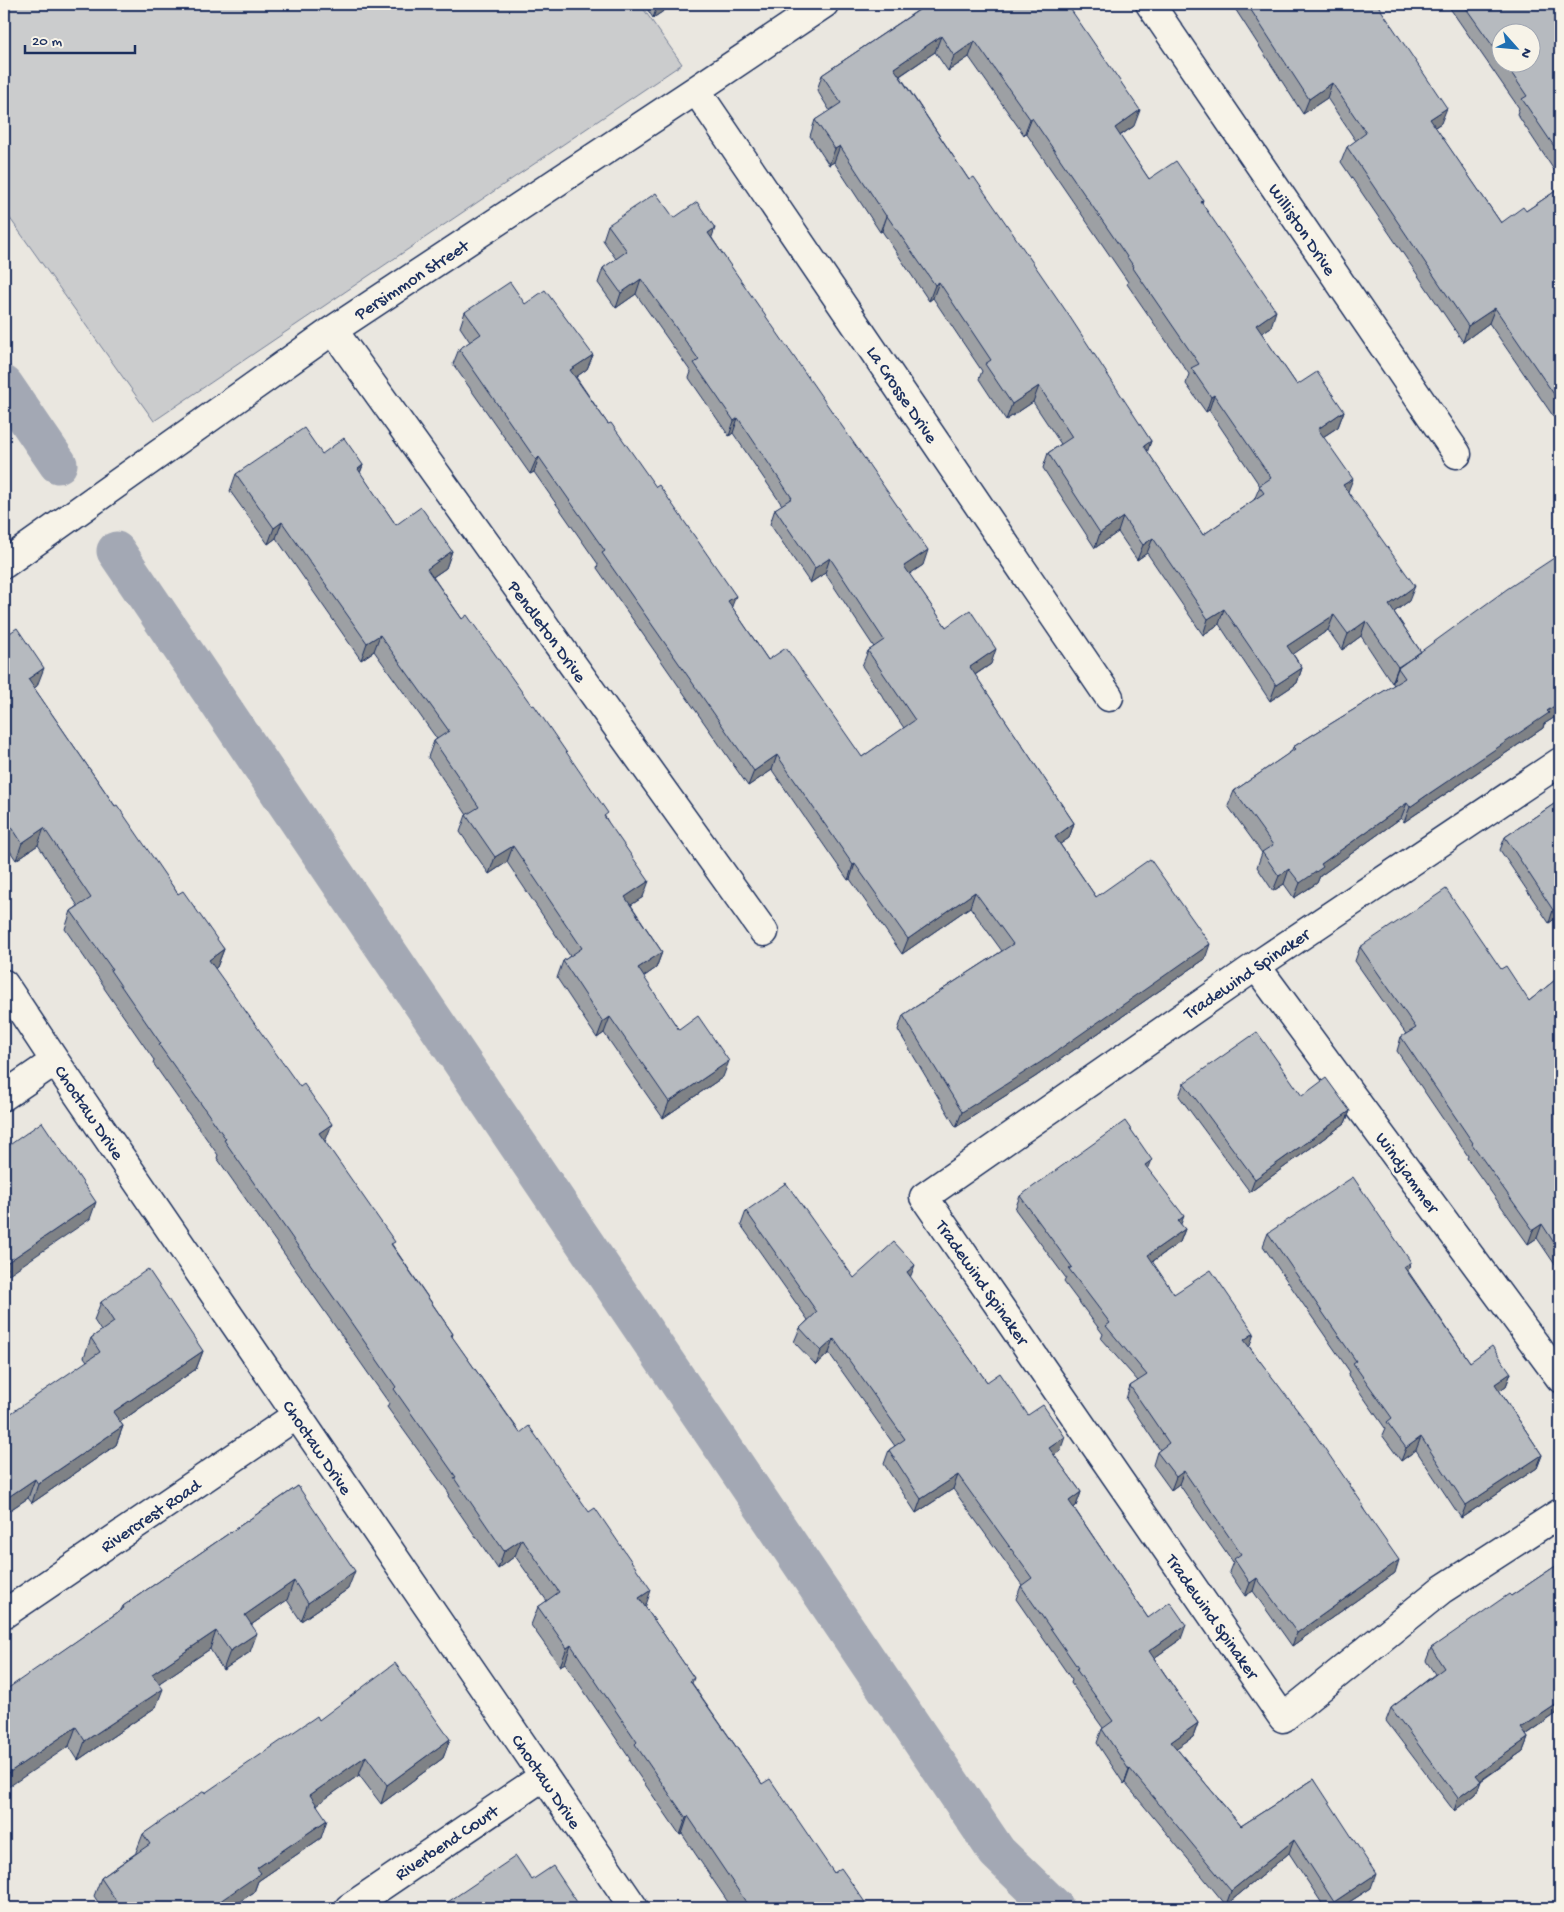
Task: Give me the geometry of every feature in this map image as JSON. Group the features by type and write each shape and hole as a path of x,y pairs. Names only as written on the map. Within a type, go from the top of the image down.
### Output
{"street":[{"name":"Persimmon Street","path":"4,564 333,330 824,4"},
{"name":"Williston Drive","path":"1150,4 1457,454"},
{"name":"La Crosse Drive","path":"696,90 1109,697"},
{"name":"Pendleton Drive","path":"333,330 764,932"},
{"name":"Tradewind Spinaker","path":"1560,762 1256,966 924,1197 1283,1718 1441,1590 1560,1513"},
{"name":"Windjammer","path":"1256,966 1560,1378"},
{"name":"Choctaw Drive","path":"4,984 634,1908"},
{"path":"4,1096 55,1061"},
{"name":"Rivercrest Road","path":"4,1614 297,1415"},
{"name":"Riverbend Court","path":"349,1908 544,1776"}],"shaded area":[{"path":"4,4 640,4 682,64 154,421 4,210"}],"building":[{"path":"1067,4 1140,110 1115,128 1149,179 1176,161 1203,200 1201,202 1276,311 1256,325 1297,385 1317,372 1344,411 1318,429 1353,479 1343,485 1415,586 1389,605 1421,652 1398,667 1366,621 1348,634 1334,615 1287,646 1302,668 1276,685 1224,609 1208,619 1153,538 1143,545 1123,517 1100,533 1048,453 1072,437 1039,386 1012,404 985,364 991,360 939,282 935,285 886,216 840,146 835,149 815,120 841,103 822,75 922,8 920,5","holes":["941,36 954,56 975,41 1030,119 1032,118 1134,267 1199,364 1191,368 1211,397 1214,395 1271,478 1259,486 1264,493 1203,535 1144,446 1151,441 1066,311 974,177 969,180 894,68"]},
{"path":"1247,4 1377,4 1447,108 1430,119 1501,223 1523,207 1526,211 1560,188 1560,403 1495,308 1468,326 1347,147 1366,133 1332,83 1309,99"},
{"path":"1463,4 1560,4 1560,155 1522,99 1527,96 1511,72 1542,72 1542,22 1492,22 1492,45"},
{"path":"656,193 674,218 697,202 715,228 708,233 928,550 904,566 946,627 970,610 996,649 970,667 1074,823 1055,837 1096,897 1150,859 1210,944 1041,1062 962,1112 903,1015 1013,944 975,892 908,939 855,864 853,865 777,755 754,771 602,553 605,551 539,457 536,460 459,349 481,334 465,312 510,282 525,304 545,290 593,355 570,370 608,424 611,423 656,487 659,485 736,596 728,601 768,660 786,648 862,757 915,720 868,651 884,640 830,558 815,568 775,509 792,498 738,418 734,421 694,363 699,360 641,279 621,293 603,268 627,251 608,225"},
{"path":"304,428 322,454 344,438 363,465 358,469 396,525 421,507 452,551 427,569 462,619 467,615 532,706 534,705 608,813 604,816 649,881 625,897 662,952 638,968 679,1030 698,1016 729,1061 669,1102 610,1017 603,1022 563,961 582,948 513,846 495,857 466,815 479,807 434,741 449,731 380,635 367,643 282,522 274,528 236,474"},
{"path":"1560,554 1560,702 1547,711 1549,713 1410,807 1407,803 1321,864 1323,867 1300,883 1289,869 1279,876 1262,852 1273,845 1234,791 1295,749 1293,747 1405,678 1398,668 1507,589"},
{"path":"17,628 44,668 28,679 178,894 183,891 224,949 209,960 300,1087 304,1084 332,1124 319,1133 395,1242 391,1244 453,1334 451,1335 520,1433 529,1426 589,1512 595,1508 651,1590 639,1598 694,1678 690,1681 762,1784 770,1779 834,1873 841,1868 869,1908 750,1908 688,1816 686,1818 635,1744 637,1742 571,1645 567,1648 538,1607 559,1592 522,1539 504,1551 454,1478 456,1477 394,1389 396,1387 224,1140 226,1139 159,1045 161,1044 110,970 112,969 71,911 91,898 44,828 22,843 4,815 4,637"},
{"path":"1560,800 1560,906 1553,910 1505,837"},
{"path":"1446,889 1501,969 1506,966 1529,1001 1560,976 1560,1252 1542,1224 1533,1230 1472,1144 1401,1037 1416,1028 1360,947"},
{"path":"1257,1032 1302,1096 1326,1078 1350,1111 1255,1179 1184,1083"},
{"path":"1125,1121 1152,1160 1145,1165 1184,1216 1178,1221 1185,1229 1148,1255 1174,1294 1211,1270 1254,1333 1244,1340 1310,1427 1399,1560 1297,1633 1257,1578 1250,1583 1234,1559 1241,1554 1184,1471 1176,1477 1157,1452 1169,1443 1130,1386 1147,1375 1106,1326 1110,1323 1069,1269 1072,1267 1020,1196"},
{"path":"42,1122 96,1202 5,1264 8,1269 4,1272 4,1149"},
{"path":"1353,1177 1411,1262 1404,1267 1470,1362 1492,1346 1511,1373 1495,1384 1542,1455 1466,1505 1421,1437 1406,1448 1387,1422 1392,1418 1353,1363 1356,1361 1268,1233"},
{"path":"786,1183 854,1278 894,1242 915,1265 907,1272 987,1382 1000,1373 1028,1415 1043,1405 1065,1437 1049,1448 1081,1492 1069,1501 1148,1618 1170,1602 1186,1625 1149,1651 1198,1723 1171,1742 1241,1826 1314,1779 1376,1874 1334,1902 1294,1840 1231,1891 1129,1770 1102,1729 1113,1721 1021,1586 1032,1578 958,1475 921,1499 889,1450 905,1439 834,1339 821,1351 800,1328 817,1312 746,1211"},
{"path":"148,1269 203,1351 113,1412 123,1426 38,1484 35,1479 4,1500 4,1418 100,1352 91,1338 114,1322 101,1302"},
{"path":"298,1486 355,1571 308,1603 294,1581 245,1615 257,1633 230,1651 216,1631 152,1674 163,1689 85,1741 76,1727 4,1776 4,1691 124,1608 123,1606"},
{"path":"1560,1563 1560,1702 1521,1728 1528,1738 1476,1775 1481,1781 1458,1798 1391,1708 1444,1668 1431,1648 1509,1594 1511,1596"},
{"path":"395,1663 450,1739 387,1785 366,1756 310,1795 327,1820 257,1868 261,1873 210,1908 107,1908 117,1902 101,1878 150,1844 143,1834 317,1716 319,1720"},
{"path":"516,1856 532,1880 553,1866 581,1908 439,1908"}],"waterway":[{"path":"4,385 58,464"},
{"path":"116,551 997,1852 1055,1908"}]}
